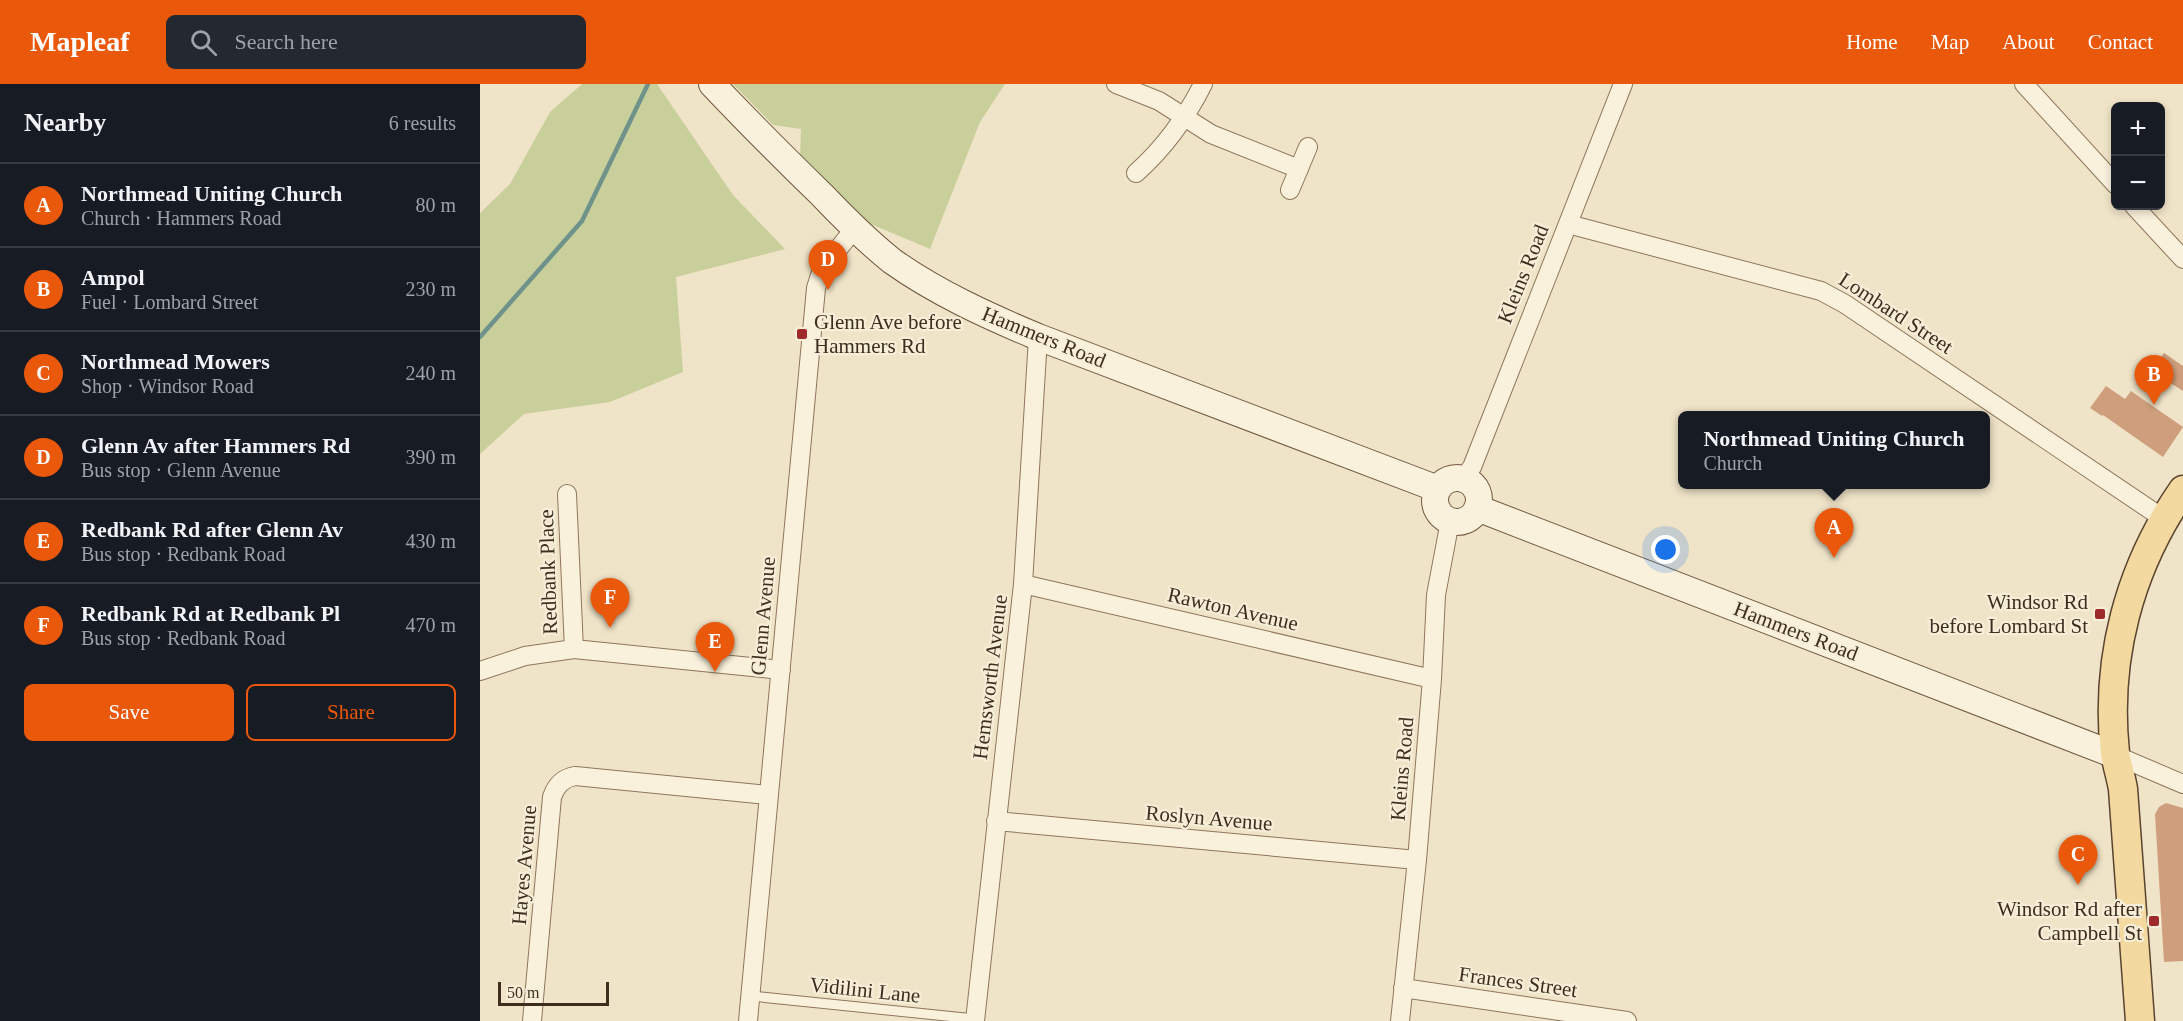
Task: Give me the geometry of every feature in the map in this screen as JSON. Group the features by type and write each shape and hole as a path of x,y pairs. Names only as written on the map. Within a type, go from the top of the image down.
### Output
{"main road":[{"path":"2124,1021 2110,787 2115,755 2113,696 2116,653 2129,597 2164,519 2183,490"},
{"path":"2115,755 2123,789 2140,1021"}],"street":[{"name":"Hammers Road","path":"712,84 855,228 892,261 929,284 993,318 1038,337 1438,489"},
{"path":"1116,84 1159,101 1210,134 1299,169"},
{"path":"1136,174 1157,154 1184,118 1203,84"},
{"name":"Kleins Road","path":"1463,479 1472,466 1623,84"},
{"path":"2024,84 2111,181"},
{"path":"1290,190 1308,147"},
{"path":"2138,210 2183,259"},
{"name":"Lombard Street","path":"1568,224 1821,291 1845,304 2164,519"},
{"name":"Glenn Avenue","path":"748,1021 816,288 822,269 855,228"},
{"name":"Hemsworth Avenue","path":"975,1020 1023,584 1038,337"},
{"path":"1463,479 1474,488 1478,501 1477,508 1469,518 1456,522 1450,521 1444,518 1436,507 1438,489 1446,481 1463,479"},
{"name":"Redbank Place","path":"567,494 574,649"},
{"name":"Hammers Road","path":"1477,508 2115,755"},
{"name":"Kleins Road","path":"1400,1021 1417,860 1432,679 1436,595 1450,521"},
{"name":"Rawton Avenue","path":"1023,584 1432,679"},
{"path":"480,671 519,657 574,649 780,670"},
{"path":"2115,755 2183,784"},
{"name":"Hayes Avenue","path":"532,1021 552,797 559,784 566,778 575,776 768,795"},
{"name":"Roslyn Avenue","path":"996,821 1417,860"},
{"name":"Frances Street","path":"1403,988 1627,1021"}],"lane":[{"name":"Vidilini Lane","path":"751,996 975,1020"}],"green space":[{"path":"582,84 657,84 733,195 785,249 676,277 683,372 610,402 524,414 480,454 480,213 510,184 550,112"},
{"path":"733,84 1005,84 980,122 930,249 866,222 800,157 801,129 773,125"}],"building":[{"path":"2164,353 2183,366 2183,391 2152,371"},
{"path":"2106,386 2125,399 2131,391 2183,427 2163,457 2090,408"},
{"path":"2166,803 2183,808 2183,961 2164,962 2155,814 2159,807"}],"waterway":[{"path":"480,337 582,221 648,84"}],"place":[{"name":"Glenn Av after Hammers Rd","path":"828,290"},
{"name":"Glenn Ave before Hammers Rd","path":"802,334"},
{"name":"Ampol","path":"2154,405"},
{"name":"Northmead Uniting Church","path":"1834,558"},
{"name":"Windsor Rd before Lombard St","path":"2100,614"},
{"name":"Redbank Rd at Redbank Pl","path":"610,628"},
{"name":"Redbank Rd after Glenn Av","path":"715,672"},
{"name":"Northmead Mowers","path":"2078,885"},
{"name":"Windsor Rd after Campbell St","path":"2154,921"}]}
